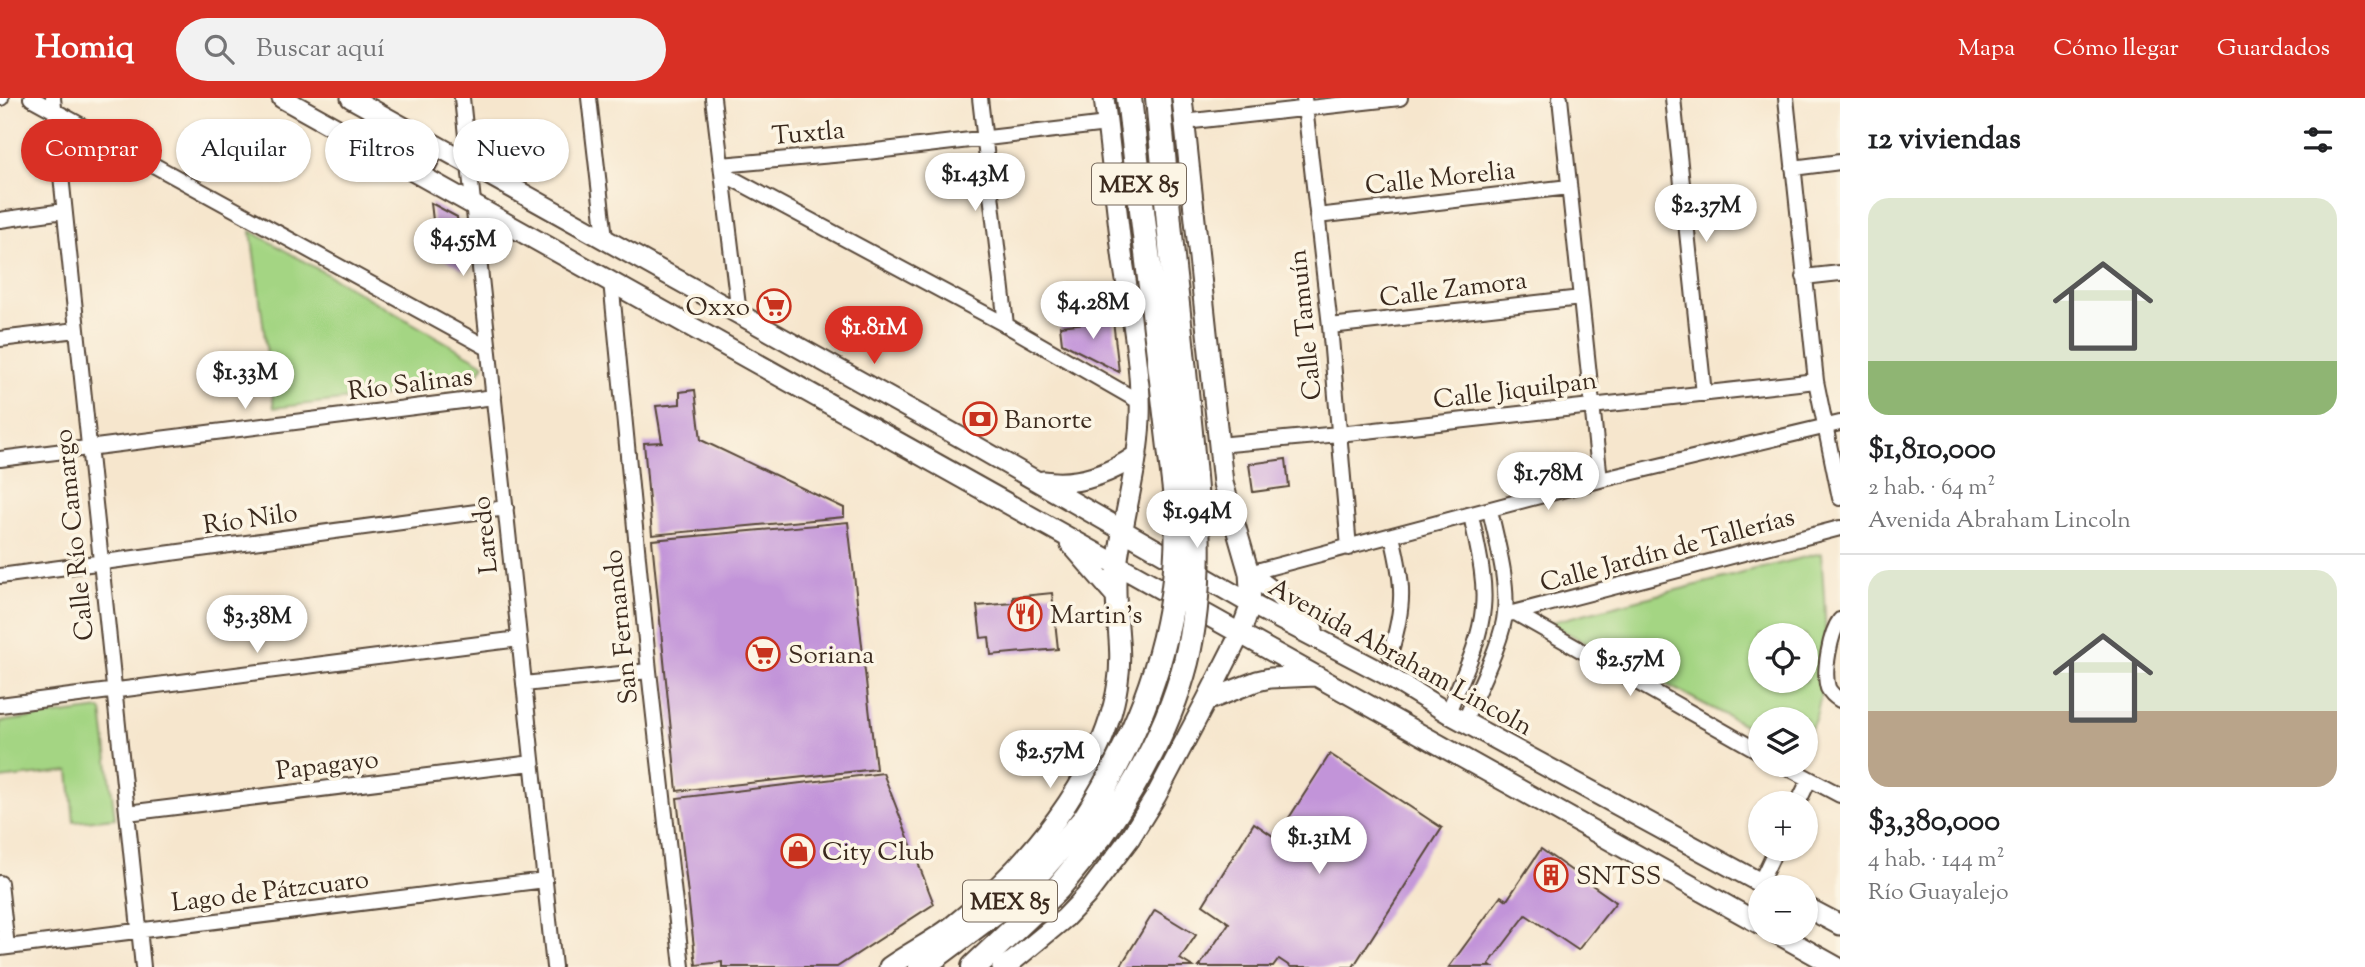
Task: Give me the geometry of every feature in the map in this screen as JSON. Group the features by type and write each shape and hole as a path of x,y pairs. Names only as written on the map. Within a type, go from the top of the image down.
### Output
{"highway":[{"name":"MEX 85","path":"1129,98 1161,269"},
{"name":"MEX 85","path":"974,967 1049,897 1094,826 1149,693 1171,615 1178,545 1177,507 1161,269 1168,109"},
{"name":"MEX 85","path":"920,967 1008,902 1094,826"}],"main road":[{"path":"282,98 1748,917"},
{"name":"Avenida Abraham Lincoln","path":"351,98 453,155"},
{"path":"889,967 950,928 1009,877 1061,811 1080,782 1107,726 1114,704 1120,659 1115,595 1117,565 1137,455 1140,402 1104,98"},
{"path":"1002,967 1065,918 1130,838 1156,796 1206,701 1240,634 1251,604 1249,573 1223,483 1168,109 1182,98"},
{"name":"Avenida Abraham Lincoln","path":"502,182 985,451 1251,604 1329,644 1456,717 1748,876"},
{"path":"931,460 948,457 958,436"},
{"path":"970,482 968,461 985,451"},
{"path":"1032,479 1057,483 1086,479 1121,466 1137,455"},
{"path":"1060,532 1115,595"},
{"path":"1249,573 1278,595 1329,644"},
{"path":"1206,701 1270,678 1315,676"},
{"path":"1818,913 1840,925"},
{"path":"1798,945 1837,967"}],"street":[{"path":"31,98 53,103 488,348"},
{"name":"Laredo","path":"462,98 464,119"},
{"path":"589,98 605,238"},
{"path":"713,98 739,314"},
{"path":"980,98 1006,325"},
{"path":"1168,109 1400,98"},
{"path":"1560,98 1600,480"},
{"path":"1673,98 1704,394"},
{"path":"1786,98 1816,381 1833,425 1840,498"},
{"name":"Calle Río Camargo","path":"53,103 143,967"},
{"name":"Calle Tamuín","path":"1304,103 1330,326 1349,548"},
{"name":"Tuxtla","path":"722,169 1107,124"},
{"path":"1793,168 1840,162"},
{"path":"722,169 1140,402"},
{"name":"Laredo","path":"471,182 554,967"},
{"name":"Calle Morelia","path":"1317,216 1569,187"},
{"path":"0,220 64,211"},
{"path":"1804,277 1840,273"},
{"name":"San Fernando","path":"611,281 649,671 682,967"},
{"name":"Calle Zamora","path":"1330,326 1581,298"},
{"path":"0,339 77,330"},
{"name":"Calle Jiquilpan","path":"1218,445 1816,381"},
{"name":"Río Salinas","path":"0,459 494,397"},
{"path":"1249,573 1600,480 1833,425"},
{"name":"Río Nilo","path":"0,576 506,508"},
{"path":"1456,717 1492,655 1511,614 1490,510"},
{"path":"1456,717 1483,609 1482,578 1471,515"},
{"name":"Calle Jardín de Tallerías","path":"1511,614 1840,528"},
{"path":"1390,654 1402,606 1401,576 1392,536"},
{"path":"1482,578 1503,576"},
{"path":"1511,614 1748,745"},
{"path":"1836,698 1827,680 1827,665 1833,630 1840,620"},
{"path":"0,705 519,639"},
{"path":"1474,646 1492,655"},
{"path":"524,684 649,671"},
{"name":"Papagayo","path":"127,813 532,763"},
{"path":"1805,777 1840,795"},
{"path":"1804,791 1809,779"},
{"name":"Lago de Pátzcuaro","path":"3,948 545,880"},
{"path":"0,883 3,948"}],"green space":[{"path":"251,231 484,364 471,385 274,408"},
{"path":"1821,553 1825,654 1818,707 1748,707 1748,727 1548,623"},
{"path":"100,709 115,818 74,822 69,771 0,779 0,722"}],"building":[{"path":"431,203 457,217 463,270 437,255"},
{"path":"1113,320 1119,372 1062,343 1060,326"},
{"path":"695,390 701,440 844,508 844,517 652,535 644,443 662,442 656,406 680,404 680,392"},
{"path":"1286,459 1289,487 1253,492 1249,464"},
{"name":"Soriana","path":"848,522 876,769 677,791 652,540"},
{"path":"1052,593 1058,649 991,655 989,637 981,638 977,606 1013,603 1013,597"},
{"path":"1330,754 1442,828 1353,967 1291,967 1279,959 1273,967 1199,967 1229,923 1203,905 1254,823 1276,838"},
{"name":"City Club","path":"883,773 934,904 837,967 722,967 722,962 696,965 677,798"},
{"name":"SNTSS","path":"1541,849 1616,902 1578,950 1526,915 1489,964 1493,967 1449,967 1501,896 1507,900"},
{"path":"1155,910 1196,935 1180,959 1193,967 1120,967"}],"place":[{"name":"Oxxo","path":"774,306"},
{"name":"Banorte","path":"980,419"},
{"name":"Martin's","path":"1025,614"},
{"name":"Soriana","path":"763,654"},
{"name":"City Club","path":"798,851"},
{"name":"SNTSS","path":"1551,875"}]}
